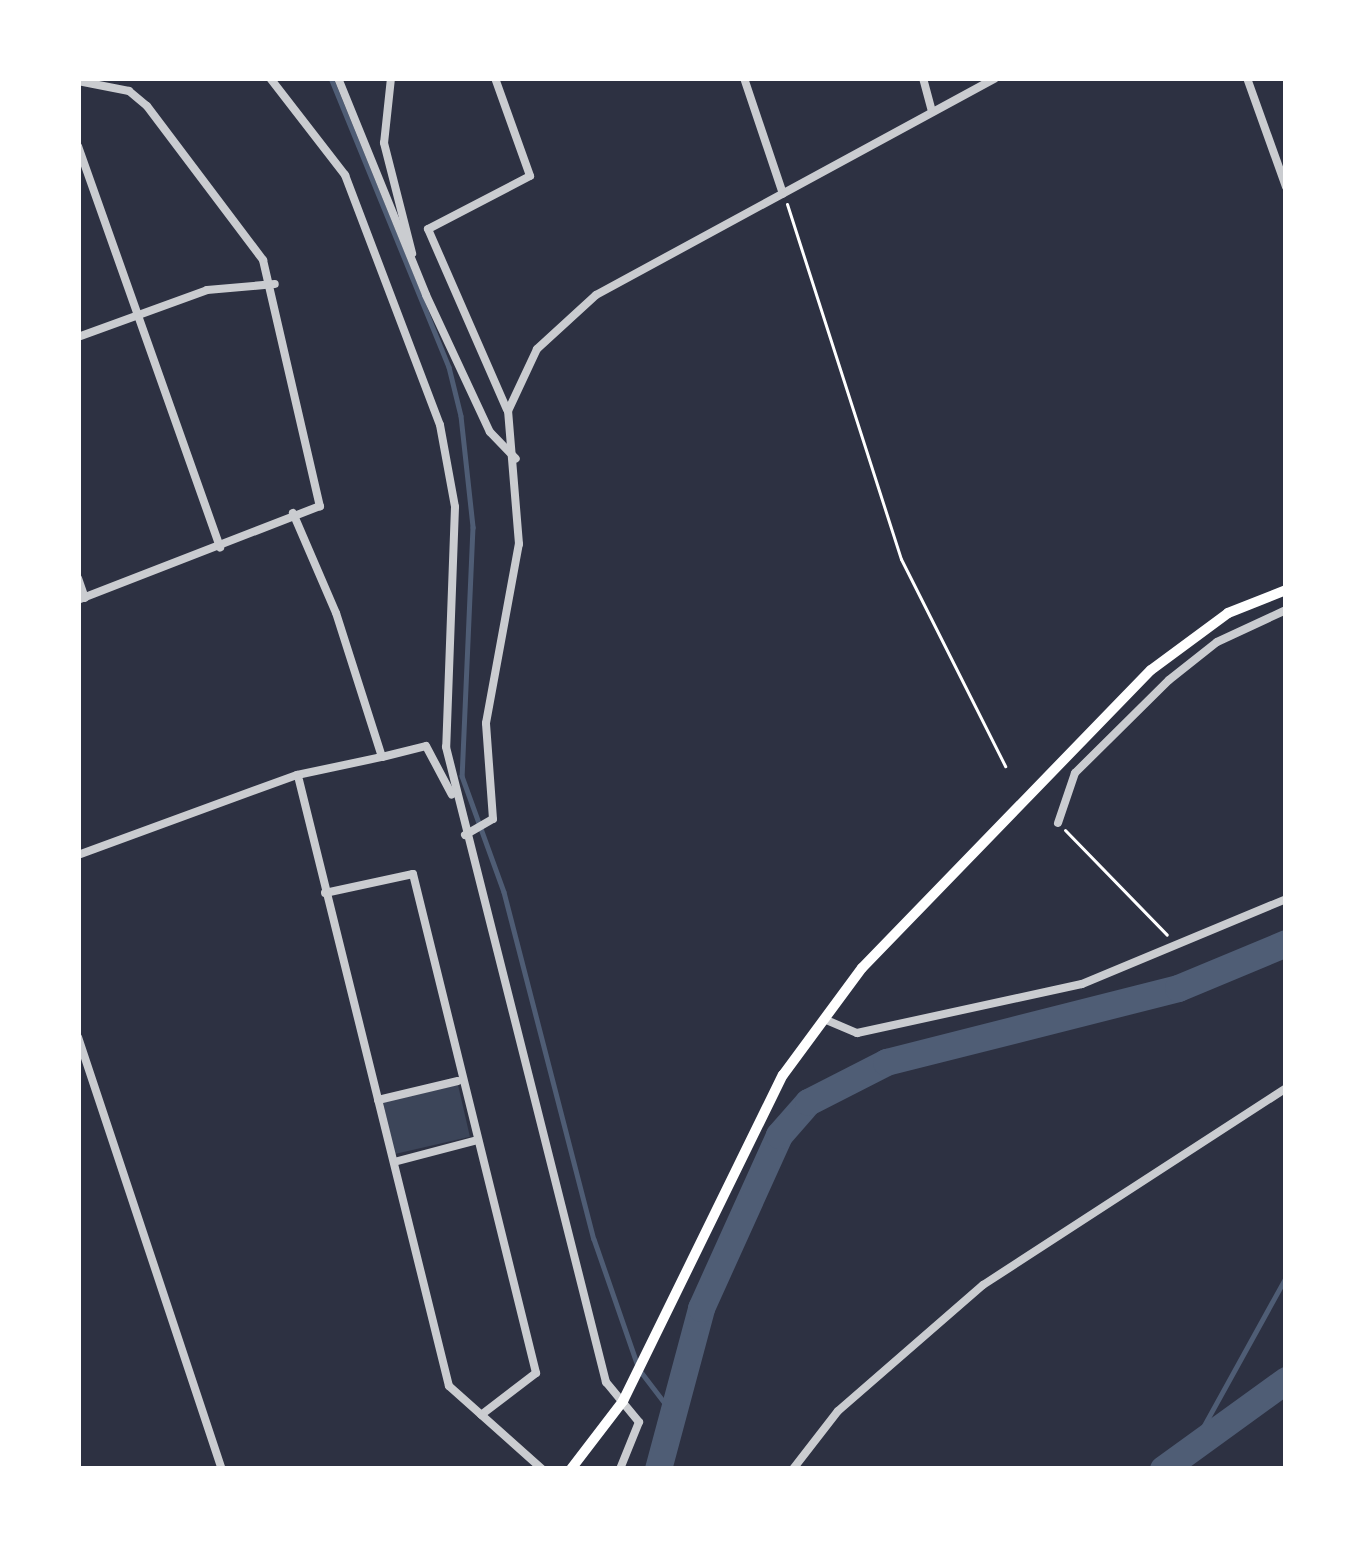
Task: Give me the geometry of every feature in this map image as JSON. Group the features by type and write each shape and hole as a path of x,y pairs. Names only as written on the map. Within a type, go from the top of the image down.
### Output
{"main road":[{"path":"571,1469 626,1395 741,1148 823,1018 940,882 1151,670 1195,633 1286,590"}],"street":[{"path":"272,78 345,175 440,424 455,507 442,710 458,807"},
{"path":"338,78 426,295 490,432 516,459"},
{"path":"391,78 387,161 426,295"},
{"path":"468,833 488,822 486,723 519,544 516,459 508,411 428,229 530,176 495,78"},
{"path":"744,78 783,194"},
{"path":"923,78 932,112"},
{"path":"508,411 537,349 578,307 994,78"},
{"path":"1247,78 1286,187"},
{"path":"78,81 129,91 148,106 246,233 275,284 297,427 320,506 81,599 78,578"},
{"path":"78,146 220,548"},
{"path":"78,338 207,290 275,284"},
{"path":"293,513 336,613 382,757"},
{"path":"1058,823 1076,773 1169,680 1217,642 1286,610"},
{"path":"78,855 297,775 426,746 468,833 606,1382 626,1395 639,1422 638,1437 620,1469"},
{"path":"298,780 449,1386 542,1469"},
{"path":"325,893 413,874 459,1081 536,1373 481,1414"},
{"path":"823,1018 857,1033 1082,984 1179,948 1286,899"},
{"path":"78,1037 222,1469"},
{"path":"378,1100 459,1081"},
{"path":"793,1469 838,1411 983,1286 1286,1088"},
{"path":"394,1162 474,1141"}],"path":[{"path":"783,194 901,559 1006,766"},
{"path":"1058,823 1179,948"}],"shaded area":[{"path":"458,1085 470,1137 395,1154 383,1102"}],"waterway":[{"path":"331,78 449,367 461,416 473,527 462,776 504,892 594,1239 637,1363"},
{"path":"658,1469 701,1308 779,1135 808,1102 886,1062 1178,988 1286,943"},
{"path":"1191,1449 1286,1277"},
{"path":"642,1373 671,1411"},
{"path":"1163,1469 1286,1380"}]}
